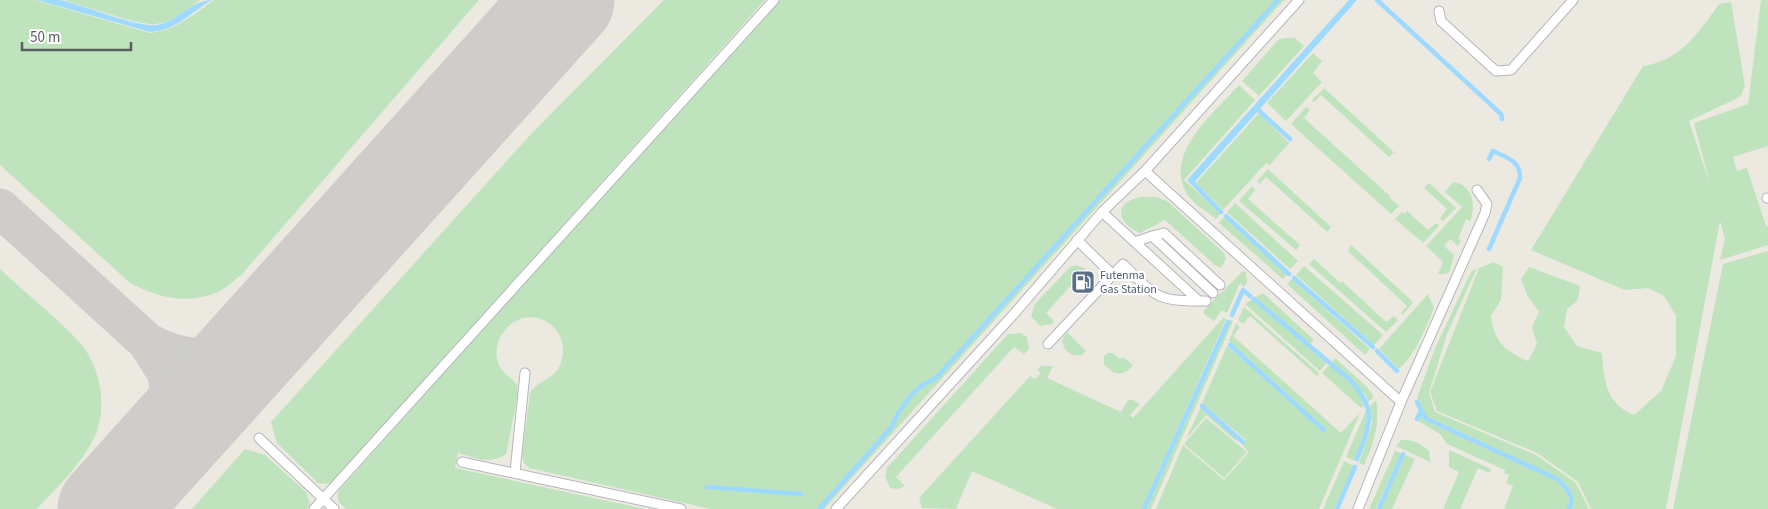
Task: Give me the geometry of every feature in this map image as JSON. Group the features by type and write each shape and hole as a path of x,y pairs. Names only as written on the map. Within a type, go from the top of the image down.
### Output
{"lane":[{"path":"314,509 774,0"},
{"path":"836,509 1014,315 1102,212 1145,171 1299,0"},
{"path":"1439,11 1442,21 1496,71 1501,71 1511,70 1573,0"},
{"path":"1145,171 1402,402"},
{"path":"1358,509 1402,402 1485,213 1486,204 1477,190"},
{"path":"1048,344 1123,264 1156,296 1170,301 1202,301 1102,212"},
{"path":"1135,242 1164,233 1220,285"},
{"path":"1152,236 1213,293"},
{"path":"1077,240 1113,275"},
{"path":"515,472 525,373"},
{"path":"259,438 334,509"},
{"path":"462,462 681,509"}],"green space":[{"path":"0,0 35,0 150,33 176,25 214,0 479,0 243,273 218,292 184,299 161,296 129,282 0,165"},
{"path":"63,0 200,0 174,18 162,23 148,24"},
{"path":"664,0 765,0 336,478 328,484 318,483 277,443 271,422 532,133"},
{"path":"778,0 1284,0 824,509 711,509 529,468 524,463 522,455 530,393 558,370 563,351 561,338 554,328 545,321 534,317 522,318 511,324 499,339 497,346 499,365 517,385 518,394 506,454 489,460 458,453 455,468 645,509 346,509 338,500 340,489"},
{"path":"1761,0 1768,0 1768,146 1733,157 1737,171 1747,168 1766,226 1768,226 1768,245 1720,260 1725,239 1720,221 1666,509 1591,509 1578,482 1537,453 1437,411 1430,392 1479,268 1494,262 1503,267 1501,300 1491,316 1495,333 1507,349 1528,361 1537,344 1532,327 1539,312 1527,295 1521,279 1529,267 1580,286 1578,300 1567,309 1564,327 1577,346 1602,353 1608,390 1617,404 1634,415 1661,391 1676,356 1676,316 1664,296 1648,288 1625,290 1531,250 1643,66 1656,63 1678,52 1696,35 1719,4 1731,2 1745,86 1740,97 1689,121 1710,184 1694,123 1748,104"},
{"path":"1295,38 1304,46 1259,96 1242,81 1278,40"},
{"path":"1313,53 1322,61 1313,73 1322,82 1286,121 1267,103"},
{"path":"1239,85 1255,100 1184,180 1221,213 1216,219 1189,197 1182,182 1181,166 1185,151 1194,136"},
{"path":"1324,88 1397,155 1393,153 1389,157 1321,95 1314,102 1312,100"},
{"path":"1306,107 1310,110 1304,118 1399,206 1391,214 1291,124"},
{"path":"1259,113 1289,143 1270,165 1266,163 1223,210 1196,183"},
{"path":"1268,169 1331,227 1327,232 1266,177 1260,184 1257,181"},
{"path":"1453,182 1465,187 1469,191 1473,209 1470,221 1466,219 1458,239 1461,240 1458,246 1450,239 1444,246 1454,255 1450,271 1446,274 1438,274 1443,262 1426,246 1462,207 1445,192"},
{"path":"1429,183 1456,208 1443,221 1440,218 1447,209 1424,188"},
{"path":"1252,186 1255,190 1248,199 1300,245 1296,250 1239,201"},
{"path":"1139,197 1157,197 1167,201 1224,253 1226,258 1221,268 1216,266 1165,220 1140,233 1127,225 1123,220 1121,210 1129,201"},
{"path":"1235,203 1298,261 1290,269 1227,212"},
{"path":"1407,211 1428,230 1436,223 1439,226 1423,243 1395,219 1402,212 1405,214"},
{"path":"1224,217 1287,274 1283,279 1219,223"},
{"path":"1351,245 1413,302 1403,315 1401,313 1407,306 1348,251"},
{"path":"1768,251 1768,509 1673,509 1723,264"},
{"path":"1314,259 1340,283 1342,281 1386,322 1394,316 1398,320 1386,332 1309,264"},
{"path":"1076,265 1086,269 1046,313 1054,321 1052,324 1040,326 1031,316 1035,304 1070,267"},
{"path":"1304,266 1383,335 1374,345 1296,275"},
{"path":"1477,268 1447,334 1429,393 1435,412 1536,455 1576,483 1589,509 1571,509 1573,504 1572,495 1568,487 1557,477 1426,416 1417,398 1434,351 1467,280 1472,271"},
{"path":"0,269 81,344 93,365 100,389 101,414 89,448 76,467 37,509 0,509"},
{"path":"1243,271 1246,272 1247,282 1244,287 1240,283 1227,313 1222,310 1214,321 1204,314 1204,310"},
{"path":"1292,279 1370,349 1365,355 1287,284"},
{"path":"1263,293 1314,340 1310,344 1255,298"},
{"path":"1428,294 1434,308 1415,348 1399,369 1379,349"},
{"path":"1252,299 1326,363 1320,371 1245,304"},
{"path":"1244,307 1319,373 1317,376 1250,316 1243,324 1238,320"},
{"path":"1223,318 1226,319 1142,509 1057,509 972,471 956,509 922,508 919,498 1030,376 1035,379 1041,373 1037,370 1041,366 1053,366 1047,378 1121,412 1128,400 1133,400 1140,404 1130,415 1133,418"},
{"path":"1231,320 1233,321 1151,509 1146,509"},
{"path":"1236,323 1240,327 1233,336 1341,433 1360,413 1319,509 1156,509 1183,445 1224,480 1249,452 1242,445 1246,440 1202,403 1227,346 1326,432 1326,429 1229,341"},
{"path":"1067,332 1086,351 1082,355 1071,354 1064,348 1062,340"},
{"path":"1021,333 1027,337 1029,349 1024,354 1014,347 896,477 905,486 898,489 890,488 885,477 887,468 1008,334"},
{"path":"1108,353 1113,353 1120,359 1123,357 1133,365 1126,372 1115,373 1104,364 1104,356"},
{"path":"1335,358 1367,387 1374,397 1368,402 1365,394 1332,362"},
{"path":"1330,364 1362,395 1366,404 1361,408 1322,373"},
{"path":"1376,400 1377,417 1375,433 1364,465 1359,463 1372,424 1370,406"},
{"path":"1201,407 1237,439 1236,441 1206,415 1186,439"},
{"path":"1367,408 1366,427 1355,461 1346,457"},
{"path":"1421,414 1423,419 1555,479 1568,496 1569,504 1567,509 1504,509 1513,486 1506,483 1509,475 1504,473 1505,470 1447,444 1440,434 1418,421"},
{"path":"1206,418 1247,452 1224,478 1184,444"},
{"path":"1401,440 1412,441 1426,448 1429,451 1430,462 1396,446"},
{"path":"245,449 265,455 306,492 310,504 307,509 192,509"},
{"path":"1449,450 1491,469 1489,473 1478,468 1460,509 1443,509 1459,472 1449,467"},
{"path":"1395,451 1401,453 1376,509 1369,509"},
{"path":"1405,455 1415,459 1392,509 1381,509"},
{"path":"1344,461 1354,466 1334,509 1323,509"}],"water":[{"path":"37,0 60,0 124,20 157,25 165,23 198,3 212,0 176,25 150,32"},
{"path":"1349,0 1357,0 1192,185 1187,180"}],"waterway":[{"path":"819,509 891,428 898,413 908,399 921,386 935,379 1278,0"},
{"path":"1377,0 1501,114 1502,119"},
{"path":"1256,108 1290,139"},
{"path":"1489,159 1493,151 1512,160 1520,172 1520,178 1489,249"},
{"path":"1191,181 1221,212"},
{"path":"1226,216 1289,274"},
{"path":"1294,278 1373,347"},
{"path":"1232,315 1243,290 1250,296"},
{"path":"1254,299 1350,380 1365,400 1368,409 1368,427 1357,459"},
{"path":"1144,509 1228,322"},
{"path":"1230,345 1324,430"},
{"path":"1377,351 1397,371"},
{"path":"1417,402 1425,418 1557,479 1571,496 1569,509"},
{"path":"1202,406 1243,442"},
{"path":"1417,419 1421,411"},
{"path":"1379,509 1403,454"},
{"path":"1337,509 1355,467"},
{"path":"707,487 801,494"}],"taxiway":[{"path":"0,208 147,342 185,356 222,356 249,351"},
{"path":"147,342 166,372 174,407 174,434"}],"runway":[{"path":"107,509 565,0"}],"place":[{"name":"Futenma Gas Station","path":"1083,282"}]}
